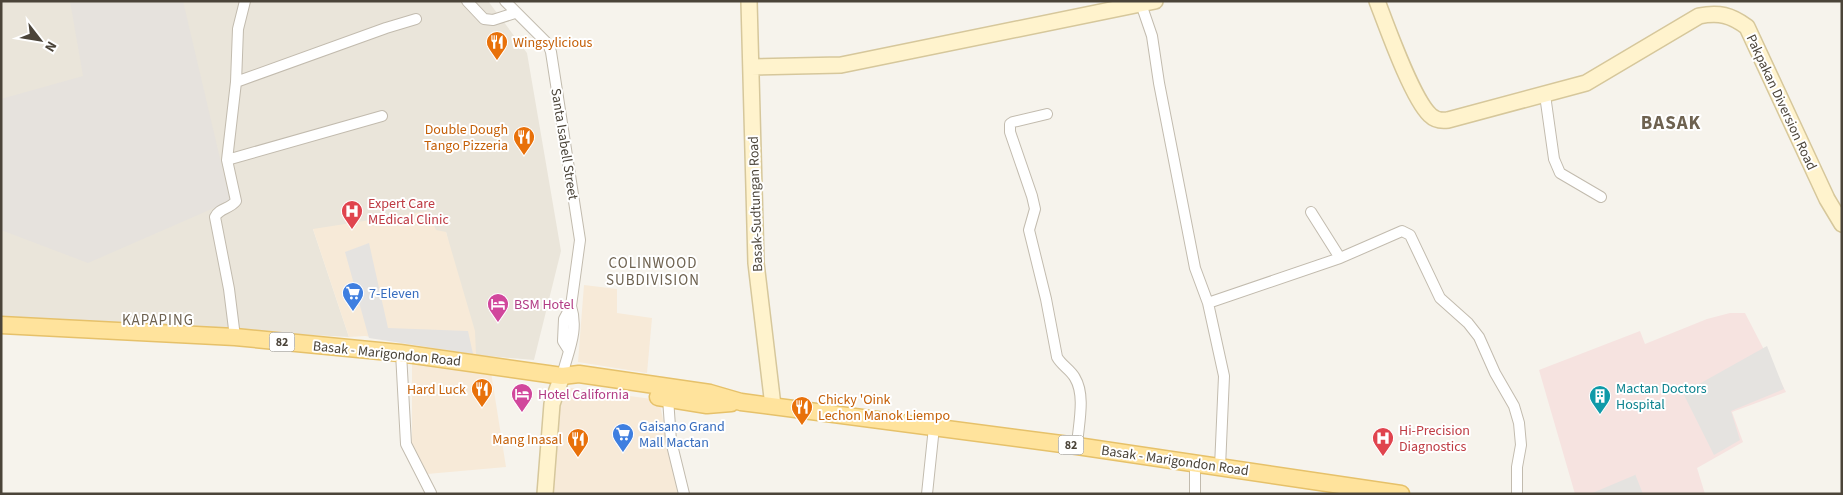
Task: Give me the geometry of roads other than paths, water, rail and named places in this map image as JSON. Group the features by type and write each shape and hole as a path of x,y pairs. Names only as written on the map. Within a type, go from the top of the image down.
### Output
{"main road":[{"name":"Basak - Marigondon Road","path":"1,325 235,337 401,353 562,376 579,374 710,392 741,402 1195,462 1342,489 1401,494"},
{"name":"Basak - Marigondon Road","path":"562,376 578,384 707,405 741,402"}],"street":[{"path":"235,337 229,289 215,217 219,211 233,205 236,201 227,160 236,82 238,30 245,1"},
{"path":"467,1 484,20 493,20 515,13"},
{"name":"Santa Isabell Street","path":"505,1 548,44 551,52 580,240 572,306 564,319 563,341 568,349 562,376"},
{"name":"Basak-Sudtungan Road","path":"749,1 756,263 772,406"},
{"name":"Pakpakan Diversion Road","path":"1377,1 1419,100 1430,116 1439,120 1448,120 1586,83 1699,16 1714,13 1733,17 1747,27 1827,199 1842,224"},
{"path":"751,67 841,65 1145,2 1195,268 1208,303 1224,376 1220,466"},
{"path":"236,82 416,19"},
{"path":"1545,95 1554,159 1560,173 1601,197"},
{"path":"1047,114 1013,122 1010,124 1010,132 1032,196 1034,209 1029,230 1046,299 1057,357 1061,364 1075,376 1079,388 1077,446"},
{"path":"227,160 382,116"},
{"path":"1311,212 1340,258"},
{"path":"1208,303 1340,258 1402,231 1410,235 1440,298 1468,323 1479,337 1488,353 1495,373 1514,406 1519,423 1521,445 1517,467 1517,494"},
{"path":"401,353 406,444 431,493"},
{"path":"545,494 552,404 562,376"},
{"path":"668,398 671,441 684,494"},
{"path":"929,494 934,427"},
{"path":"1195,462 1195,494"}],"place":[{"name":"Wingsylicious","path":"497,61"},
{"name":"Double Dough Tango Pizzeria","path":"524,156"},
{"name":"Expert Care MEdical Clinic","path":"352,230"},
{"name":"7-Eleven","path":"353,312"},
{"name":"BSM Hotel","path":"498,323"},
{"name":"Hard Luck","path":"482,408"},
{"name":"Hotel California","path":"522,413"},
{"name":"Mactan Doctors Hospital","path":"1600,415"},
{"name":"Chicky 'Oink Lechon Manok Liempo","path":"802,426"},
{"name":"Gaisano Grand Mall Mactan","path":"623,453"},
{"name":"Hi-Precision Diagnostics","path":"1383,457"},
{"name":"Mang Inasal","path":"578,458"}],"district":[{"name":"BASAK","path":"1671,122"},
{"name":"COLINWOOD SUBDIVISION","path":"653,272"},
{"name":"KAPAPING","path":"158,320"}]}
